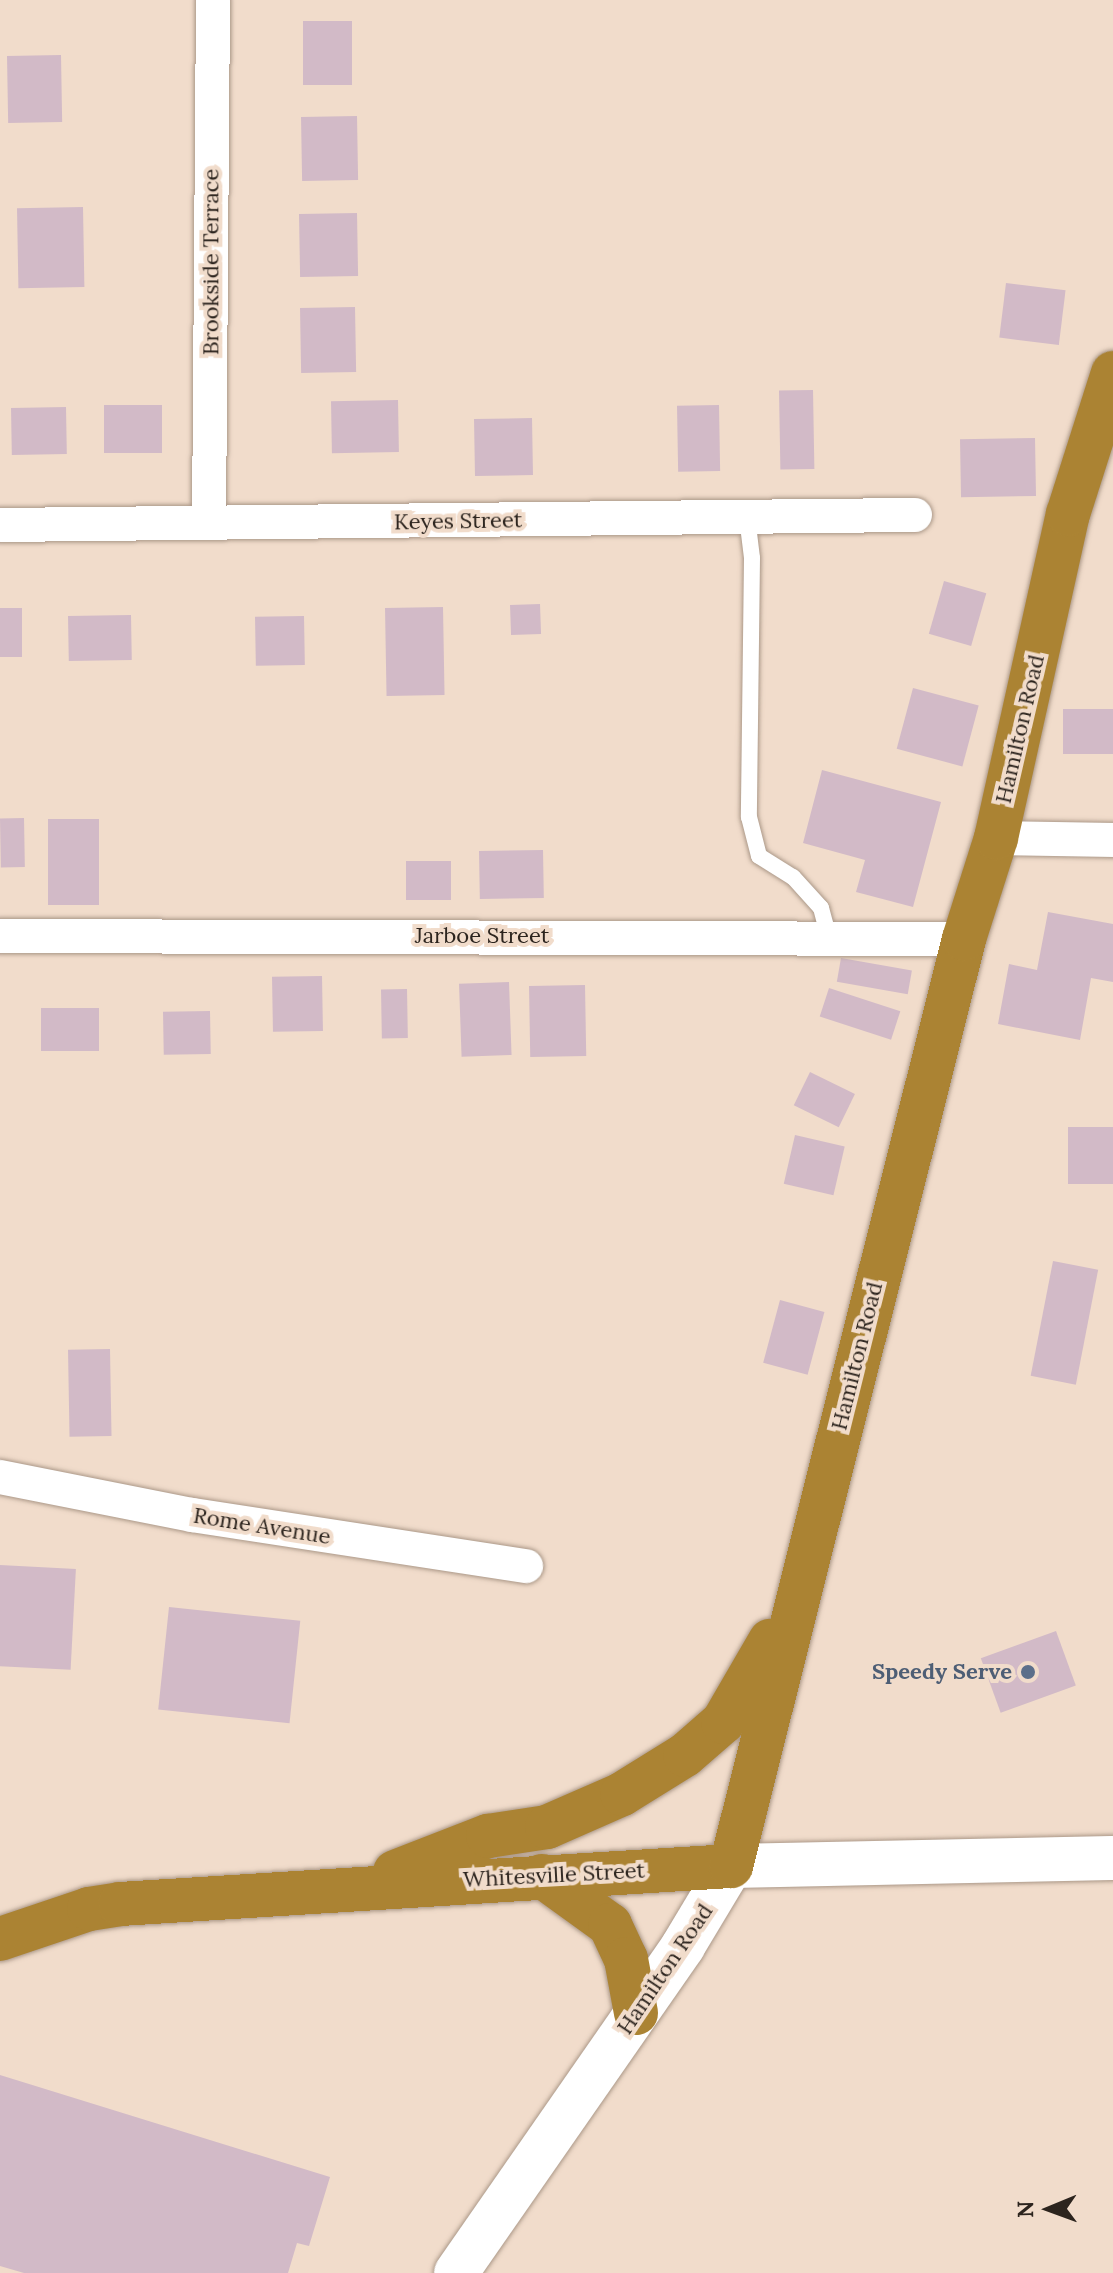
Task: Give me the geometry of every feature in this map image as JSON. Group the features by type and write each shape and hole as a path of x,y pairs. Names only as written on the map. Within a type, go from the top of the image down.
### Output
{"highway":[{"name":"Hamilton Road","path":"731,1866 800,1578 964,939 996,838 1068,514 1113,373"},
{"path":"353,1888 488,1836 547,1827 622,1794 685,1755 731,1710 800,1578"},
{"name":"Whitesville Street","path":"0,1939 105,1907 353,1888 731,1866"},
{"path":"542,1876 610,1925 626,1959 636,2013"}],"street":[{"name":"Brookside Terrace","path":"209,523 213,0"},
{"name":"Keyes Street","path":"0,525 915,515"},
{"path":"996,838 1113,840"},
{"name":"Jarboe Street","path":"0,936 964,939"},
{"name":"Rome Avenue","path":"0,1477 192,1515 526,1566"},
{"name":"Whitesville Street","path":"731,1866 1113,1858"},
{"name":"Hamilton Road","path":"456,2273 636,2013 731,1866"}],"lane":[{"path":"747,517 752,558 749,817 759,856 793,877 821,908 829,938"}],"building":[{"path":"303,21 352,21 352,85 303,85"},
{"path":"61,55 62,122 8,123 7,56"},
{"path":"357,116 358,180 302,181 301,117"},
{"path":"83,207 84,287 18,288 17,208"},
{"path":"357,213 358,276 300,277 299,214"},
{"path":"1006,283 1066,290 1059,345 999,338"},
{"path":"355,307 356,372 301,373 300,308"},
{"path":"813,390 814,469 780,470 779,391"},
{"path":"398,400 399,452 332,453 331,401"},
{"path":"104,405 162,405 162,453 104,453"},
{"path":"719,405 720,471 678,472 677,406"},
{"path":"66,407 67,454 12,455 11,408"},
{"path":"532,418 533,475 475,476 474,419"},
{"path":"1035,438 1036,496 961,497 960,439"},
{"path":"944,581 986,593 971,646 929,634"},
{"path":"540,604 541,634 511,635 510,605"},
{"path":"443,607 445,695 387,696 385,608"},
{"path":"0,608 22,608 22,657 0,657"},
{"path":"131,615 132,660 69,661 68,616"},
{"path":"304,616 305,665 256,666 255,617"},
{"path":"913,688 979,706 962,766 897,749"},
{"path":"1063,709 1113,709 1113,754 1063,754"},
{"path":"822,770 941,802 913,907 856,892 865,860 803,843"},
{"path":"0,818 24,818 25,867 1,867"},
{"path":"48,819 99,819 99,905 48,905"},
{"path":"543,850 544,898 480,899 479,851"},
{"path":"406,861 451,861 451,900 406,900"},
{"path":"1048,912 1113,924 1113,982 1091,978 1080,1040 998,1024 1009,964 1037,970"},
{"path":"841,958 912,971 908,994 837,982"},
{"path":"322,976 323,1031 273,1032 272,977"},
{"path":"509,982 512,1055 462,1057 459,984"},
{"path":"585,985 586,1056 530,1057 529,986"},
{"path":"829,988 900,1011 891,1040 820,1017"},
{"path":"381,989 407,989 408,1038 382,1038"},
{"path":"41,1008 99,1008 99,1051 41,1051"},
{"path":"210,1011 211,1054 164,1055 163,1012"},
{"path":"810,1072 855,1094 839,1127 794,1105"},
{"path":"1068,1127 1113,1127 1113,1184 1068,1184"},
{"path":"795,1135 845,1146 833,1195 784,1184"},
{"path":"1053,1261 1098,1270 1076,1385 1031,1376"},
{"path":"780,1300 824,1312 808,1375 763,1363"},
{"path":"110,1349 112,1436 70,1437 68,1350"},
{"path":"0,1565 76,1569 71,1670 0,1666"},
{"path":"169,1607 300,1621 290,1723 158,1709"},
{"name":"Speedy Serve","path":"1056,1631 1076,1686 1001,1713 981,1658"},
{"path":"0,2075 330,2177 309,2246 297,2243 288,2273 24,2273 0,2266"}],"place":[{"name":"Speedy Serve","path":"1028,1672"}]}
